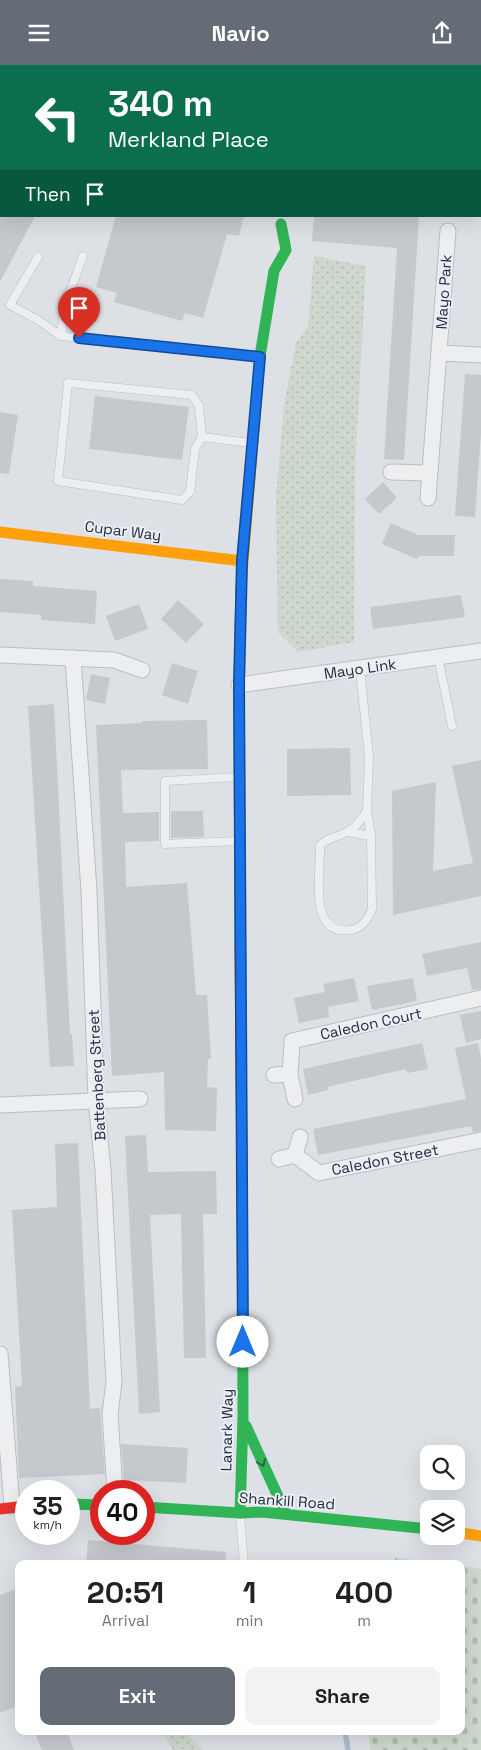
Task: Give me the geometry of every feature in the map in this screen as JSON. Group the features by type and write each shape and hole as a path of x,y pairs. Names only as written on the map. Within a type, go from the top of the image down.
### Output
{"street":[{"name":"Lanark Way","path":"272,240 282,220"},
{"name":"Lanark Way","path":"240,1513 243,1419 239,777 242,561 260,357 274,271 286,250 282,220"},
{"name":"Mayo Park","path":"428,498 448,231"},
{"name":"Lanark Way","path":"270,255 274,271"},
{"path":"440,353 481,355"},
{"path":"392,471 429,473"},
{"name":"Cupar Way","path":"0,532 242,561"},
{"name":"Mayo Link","path":"239,685 481,651"},
{"path":"0,655 114,660 142,670"},
{"name":"Battenberg Street","path":"73,658 89,891 96,1100 104,1180 114,1382 110,1414 114,1480"},
{"name":"Caledon Court","path":"295,1099 290,1073 292,1041 481,998"},
{"path":"274,1075 290,1073"},
{"path":"0,1105 140,1099"},
{"path":"279,1159 295,1155 300,1137"},
{"name":"Caledon Street","path":"295,1155 319,1173 481,1140"},
{"path":"0,1354 13,1507"},
{"path":"243,1419 270,1483 286,1514"},
{"name":"Shankill Road","path":"155,1508 240,1513 262,1512 420,1528"},
{"path":"465,1534 481,1536"}],"lane":[{"path":"61,336 64,308 83,256"},
{"path":"38,257 10,305 38,320 61,336 260,357"},
{"path":"68,383 192,395 199,406 202,437 195,449 190,493 182,500 58,481 68,383"},
{"path":"202,437 253,443"},
{"path":"438,657 452,726"},
{"path":"360,669 369,757 367,811 371,836 372,907 369,918 357,929 334,929 327,925 320,908 320,845 328,839 348,832 357,825 367,811"},
{"path":"239,777 165,781 165,844 240,841"},
{"path":"348,832 371,836"},
{"path":"240,1513 244,1560"}],"green space":[{"path":"314,256 366,266 355,470 354,642 298,652 278,632 276,497 284,405 296,343 308,327"},
{"path":"465,1567 481,1569 481,1750 370,1750 368,1735 465,1735"},
{"path":"164,1735 187,1735 203,1750 173,1750"}],"building":[{"path":"0,217 34,217 0,282"},
{"path":"116,217 244,217 239,236 227,234 203,318 185,313 182,321 114,302 117,293 96,287"},
{"path":"314,217 419,217 404,460 384,459 397,248 312,241"},
{"path":"465,374 481,375 481,433 475,517 455,516"},
{"path":"95,396 189,407 182,460 89,449"},
{"path":"0,412 18,415 9,474 0,473"},
{"path":"383,482 397,498 379,514 365,499"},
{"path":"391,523 418,535 455,535 454,556 419,556 417,559 382,544"},
{"path":"0,579 33,581 33,586 97,591 95,624 41,620 41,615 0,612"},
{"path":"461,595 465,617 373,629 370,607"},
{"path":"178,600 204,624 186,643 161,619"},
{"path":"139,604 148,629 115,641 106,616"},
{"path":"172,663 198,671 188,704 162,695"},
{"path":"91,674 110,678 105,704 86,700"},
{"path":"54,704 70,1034 72,1034 74,1066 50,1067 28,706"},
{"path":"207,720 208,769 121,770 123,813 159,812 159,841 125,842 126,887 187,883 196,995 207,995 211,1059 208,1059 207,1087 217,1088 216,1131 165,1130 164,1072 112,1076 96,725 142,723 142,721"},
{"path":"350,748 351,795 287,796 287,749"},
{"path":"481,760 481,896 393,915 392,791 436,782 433,871 473,863 452,766"},
{"path":"171,811 203,811 204,837 171,838"},
{"path":"481,942 481,989 472,990 467,968 427,976 422,954"},
{"path":"354,978 359,1001 328,1007 329,1017 299,1023 294,998 325,992 323,984"},
{"path":"413,978 417,1001 372,1010 367,986"},
{"path":"481,1011 481,1039 466,1043 460,1015"},
{"path":"422,1043 428,1069 407,1073 406,1069 327,1087 328,1090 308,1095 303,1069"},
{"path":"478,1043 481,1058 481,1131 473,1132 471,1126 318,1155 313,1129 466,1099 455,1048"},
{"path":"146,1135 148,1172 216,1171 217,1214 203,1214 206,1358 184,1358 181,1214 150,1215 160,1412 139,1414 125,1136"},
{"path":"78,1143 90,1409 100,1408 105,1474 19,1478 15,1387 22,1386 12,1210 57,1207 55,1144"},
{"path":"121,1444 188,1448 186,1483 124,1480"},
{"path":"88,1540 90,1540 90,1545 146,1545 226,1552 226,1560 86,1560"},
{"path":"15,1589 15,1707 0,1713 0,1595"},
{"path":"36,1735 68,1735 74,1750 42,1750"}],"waterway":[{"path":"346,1735 348,1750"}],"traffic: fast":[{"path":"257,393 260,356 274,271 286,250 281,224"},
{"path":"240,949 239,685 241,587"},
{"path":"240,1513 243,1418 242,1162"},
{"path":"246,1426 286,1514"},
{"path":"80,1504 90,1505"},
{"path":"155,1508 240,1513 262,1512 420,1528"}],"traffic: slow":[{"path":"241,587 257,393"},
{"path":"0,532 242,561"},
{"path":"465,1533 481,1536"}],"traffic: jam":[{"path":"240,949 242,1162"},
{"path":"0,1509 15,1507"}],"route":[{"path":"79,338 260,357 242,561 239,685 243,1342"}]}
